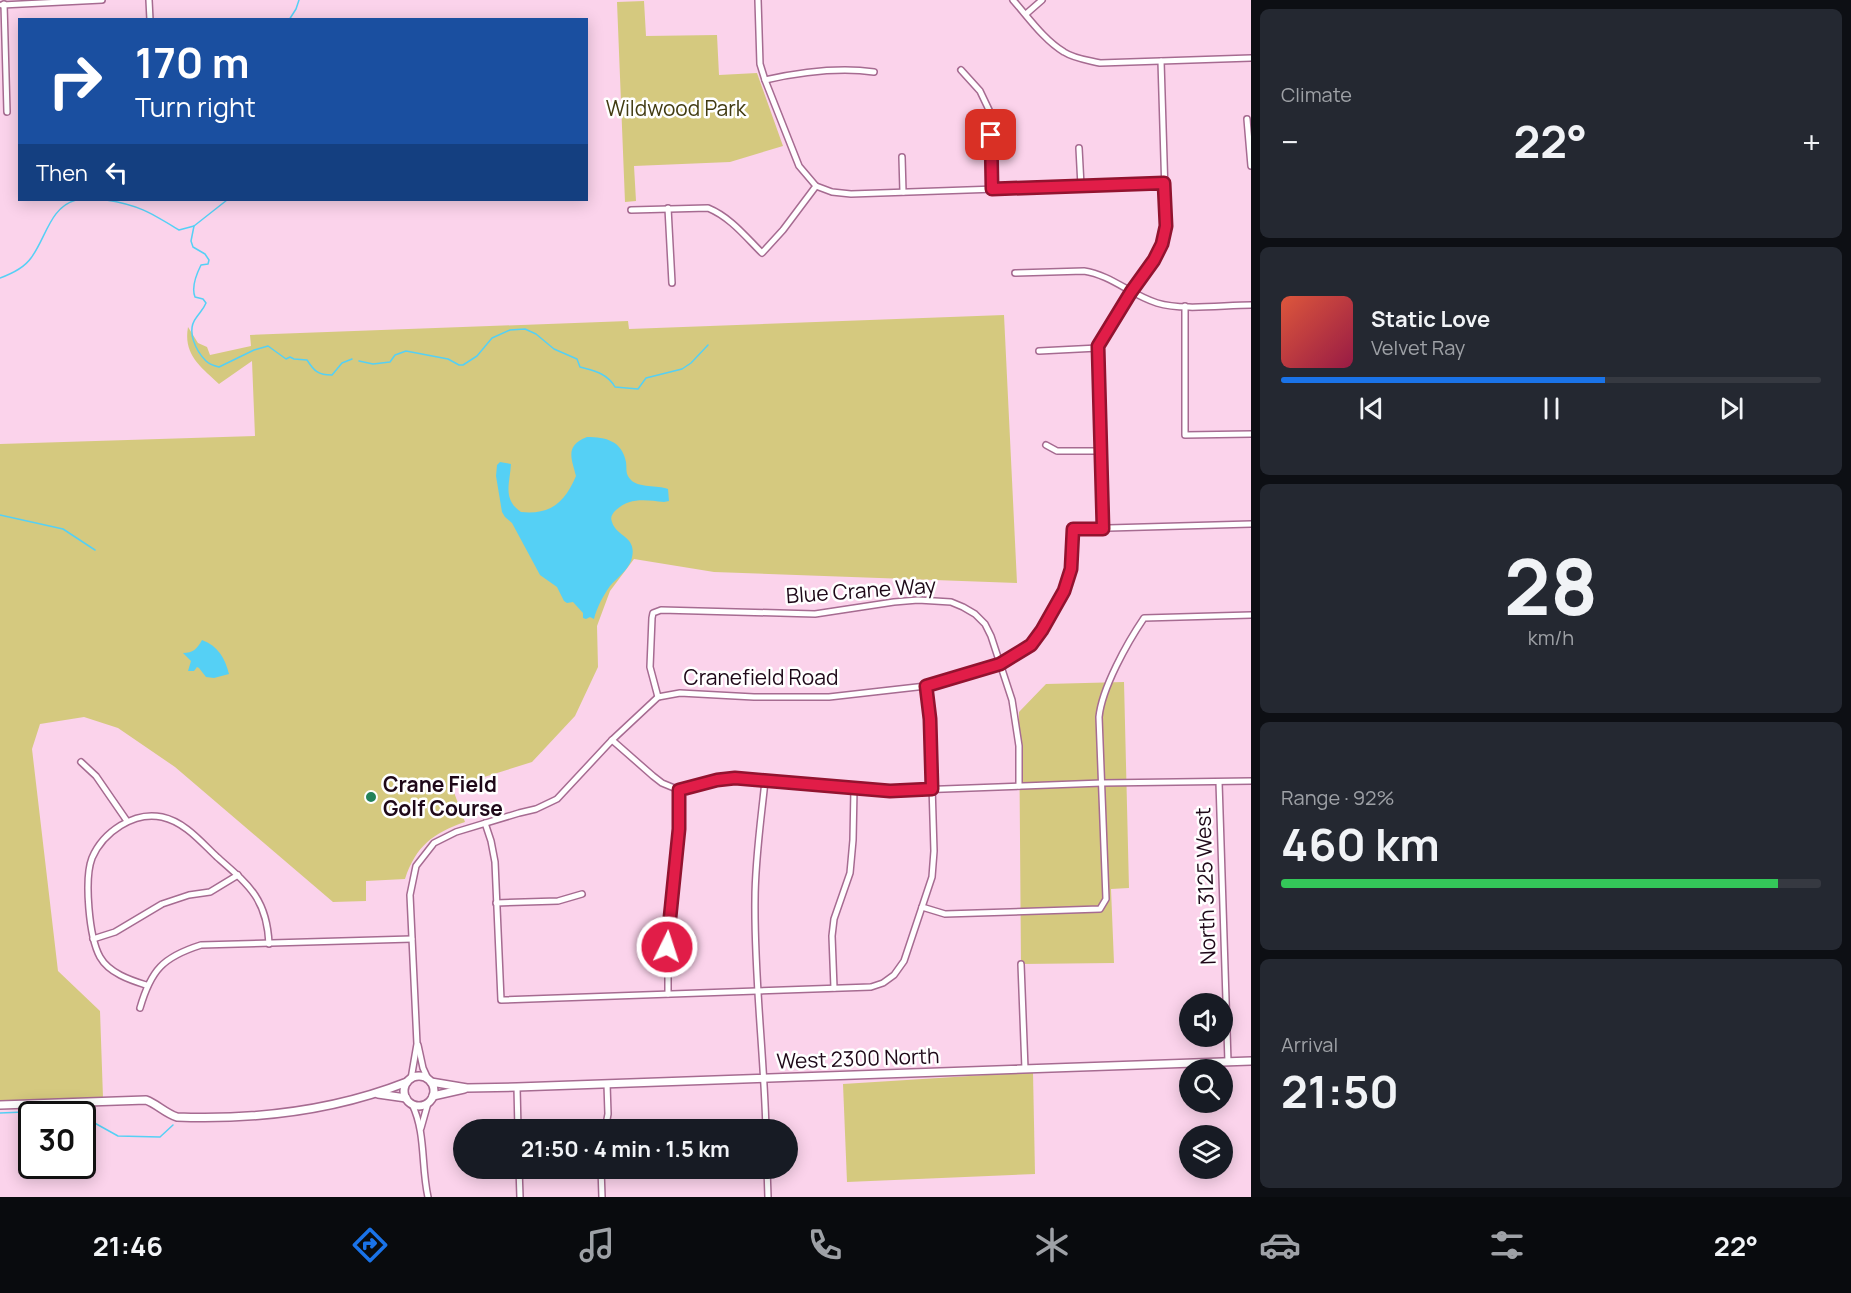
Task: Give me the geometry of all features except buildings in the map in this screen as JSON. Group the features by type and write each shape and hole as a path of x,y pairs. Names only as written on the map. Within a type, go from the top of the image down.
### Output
{"street":[{"path":"7,112 2,4 102,0"},
{"path":"149,0 150,18"},
{"path":"758,0 760,63 765,80 799,166 816,186 832,192 851,194 1164,183"},
{"path":"1013,0 1058,47 1081,59 1100,63 1251,58"},
{"path":"1026,14 1042,0"},
{"path":"1161,61 1166,226 1162,244 1154,260 1131,292 1098,348 1103,529 1251,524"},
{"path":"765,80 798,73 854,69 874,72"},
{"path":"961,70 980,91 990,112 992,189"},
{"path":"1247,119 1251,166"},
{"path":"1079,148 1081,186"},
{"path":"902,157 903,192"},
{"path":"631,210 708,208 733,223 762,253 783,230 816,186"},
{"path":"669,208 672,283"},
{"path":"1015,273 1094,272 1131,292 1168,306 1251,305"},
{"path":"1185,306 1185,435 1251,434"},
{"path":"1040,351 1098,348"},
{"path":"1046,445 1057,451 1100,451"},
{"name":"Cranefield Road","path":"430,1081 423,1068 417,1044 410,895 416,866 423,855 443,837 536,809 557,799 612,740 658,697 680,693 754,697 829,697 926,686 1000,664 1031,645 1064,591 1071,569 1073,529 1103,529"},
{"name":"Blue Crane Way","path":"658,697 650,667 653,613 665,609 815,614 894,602 951,602 975,614 985,624 991,636 1012,700 1019,746 1019,786"},
{"path":"922,907 945,914 1100,909 1106,899 1100,703 1136,630 1144,618 1251,615"},
{"path":"485,823 495,862 501,1000 871,987 883,983 894,975 904,961 932,877 934,851 930,719 926,686"},
{"path":"612,740 657,780 679,790 717,780 735,778 890,791 1102,783 1251,781"},
{"path":"81,762 96,776 127,821"},
{"path":"765,781 755,899 757,991 766,1119"},
{"name":"North 3125 West","path":"1219,782 1228,1059"},
{"path":"834,988 832,936 834,919 850,873 854,789"},
{"path":"668,994 668,925 679,829 679,790"},
{"path":"146,985 130,980 113,970 100,958 93,939 89,883 92,859 100,844 127,821 151,816 175,822 184,827 249,885 263,907 268,922 269,944"},
{"path":"93,939 116,932 162,904 189,895 210,892 238,875"},
{"path":"496,903 558,901 582,894"},
{"path":"140,1008 146,985 158,969 171,957 201,945 412,939"},
{"path":"1021,964 1025,1069"},
{"name":"Cranefield Road","path":"409,1080 417,1044"},
{"name":"West 2300 North","path":"1233,1062 1251,1061"},
{"name":"West 2300 North","path":"467,1089 1179,1064"},
{"path":"0,1105 146,1100 177,1118 276,1116 378,1094 420,1076 430,1081 467,1089"},
{"path":"409,1080 405,1090 421,1129"},
{"path":"430,1081 433,1096"},
{"path":"607,1084 607,1119"},
{"path":"517,1087 518,1119"},
{"path":"428,1197 424,1179 421,1129 428,1103 433,1096 467,1089"},
{"path":"378,1094 420,1106 428,1103"},
{"path":"519,1179 520,1197"},
{"path":"601,1179 602,1197"},
{"path":"767,1179 768,1197"}],"green space":[{"name":"Wildwood Park","path":"644,1 646,36 717,35 719,75 757,73 783,146 730,162 634,166 636,201 625,202 617,2"},
{"name":"Crane Field Golf Course","path":"1004,315 1017,583 714,572 634,559 610,591 597,626 598,667 575,716 532,762 452,787 465,822 444,831 427,842 420,849 405,879 366,881 366,901 333,902 175,767 118,728 84,717 40,724 32,749 58,971 100,1011 103,1098 0,1102 0,444 255,436 252,361 219,384 200,366 191,353 187,337 188,327 198,343 207,347 210,355 251,346 250,335 628,321 629,329"},
{"path":"1124,682 1129,888 1111,889 1114,963 1021,964 1019,712 1046,684"},
{"path":"1033,1072 1035,1174 847,1182 843,1084"}],"water":[{"path":"587,437 607,439 617,445 624,455 627,474 631,480 634,483 668,489 669,501 633,501 621,506 612,514 611,520 630,542 633,553 627,568 605,594 594,619 583,618 583,613 573,602 564,601 557,587 540,575 512,523 502,512 496,476 497,465 500,462 511,464 509,496 515,507 521,512 549,509 562,500 572,485 576,476 572,449 575,444"},
{"path":"202,640 220,653 229,674 214,678 206,677 197,667 194,671 188,671 191,661 183,653 194,650"}],"waterway":[{"path":"290,18 299,0"},
{"path":"0,278 28,262 54,216 60,209 74,201"},
{"path":"111,201 144,210 179,230 194,226 226,201"},
{"path":"194,226 191,241 193,247 205,254 209,260 208,264 201,265 195,281 195,297 203,299 206,303 193,323 192,335 199,352 207,362 219,367 254,350 268,346 286,359 290,357 307,360 317,372 332,375 342,363 352,359"},
{"path":"359,361 373,364 390,362 395,355 406,351 448,359 463,365 477,356 492,338 510,330 525,329 536,334 554,349 577,359 580,367 604,376 615,387 638,389 646,378 682,369 708,345"},
{"path":"0,515 63,529 95,550"},
{"path":"0,1113 18,1112"},
{"path":"96,1124 118,1136 160,1137 173,1125"}],"place":[{"name":"Crane Field Golf Course","path":"371,797"}],"route":[{"path":"667,947 679,829 679,790 717,780 735,778 890,791 932,789 930,719 926,686 1000,664 1031,645 1064,591 1071,569 1073,529 1103,529 1098,346 1162,244 1166,226 1164,183 992,189 991,135"}]}
